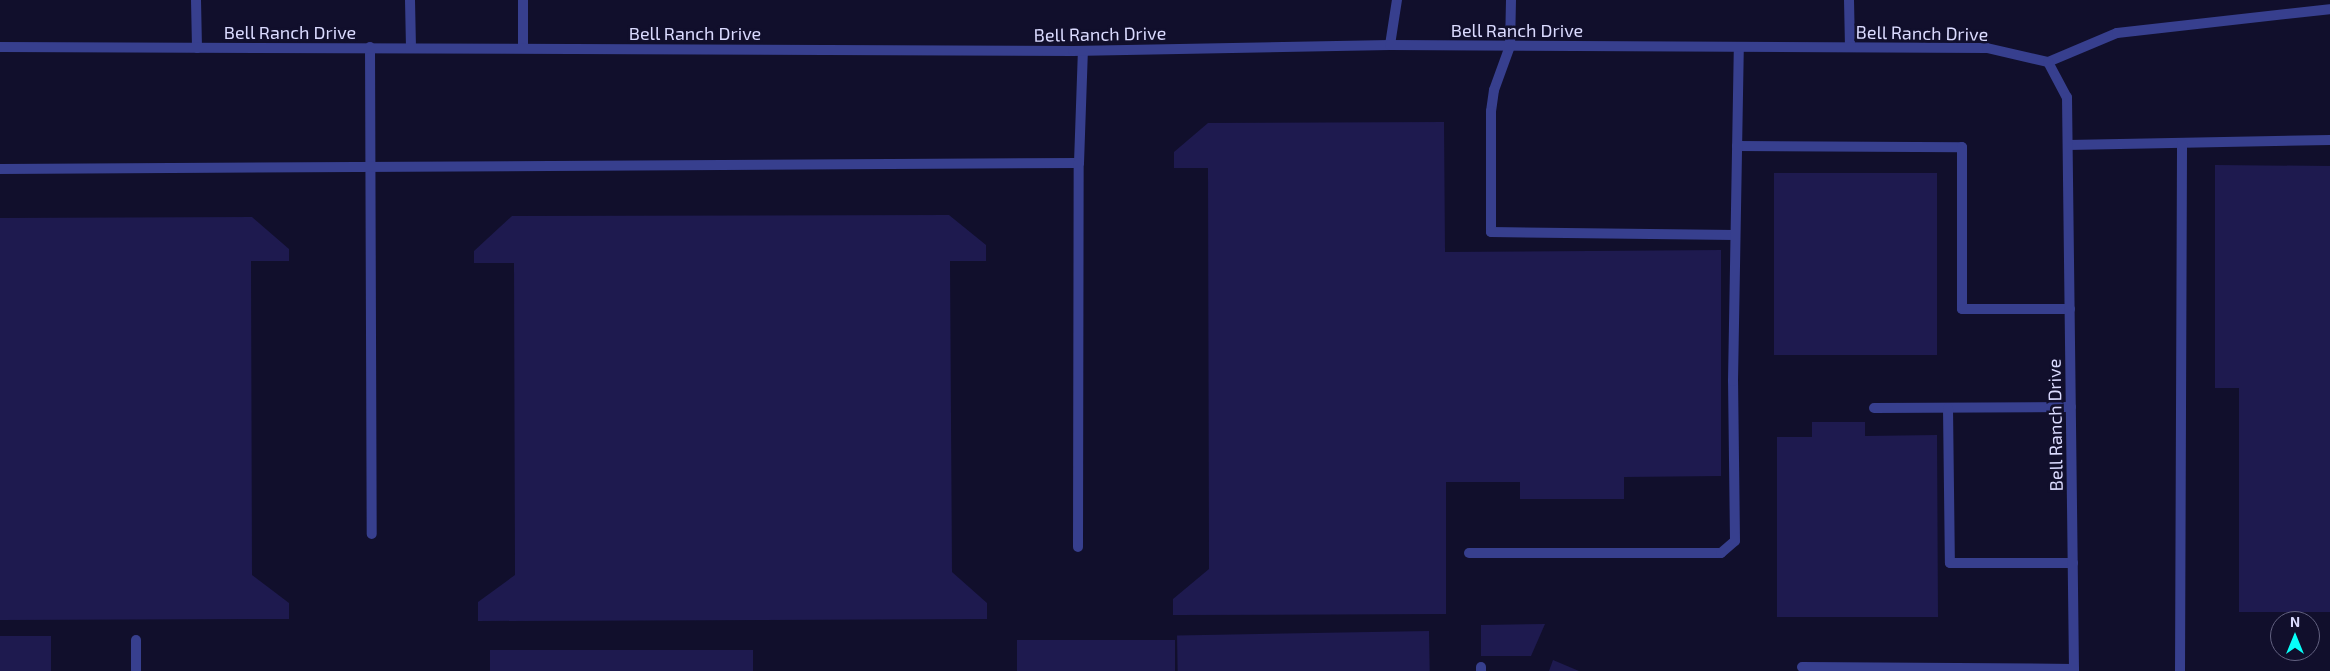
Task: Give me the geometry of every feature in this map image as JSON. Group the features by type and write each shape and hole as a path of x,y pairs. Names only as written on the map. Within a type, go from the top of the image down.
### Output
{"street":[{"path":"196,0 197,48"},
{"path":"410,0 411,48"},
{"path":"523,0 523,48"},
{"path":"1390,45 1397,0"},
{"path":"1511,0 1510,46 1494,90 1491,111 1491,232 1735,235"},
{"path":"1849,0 1850,47"},
{"path":"2048,62 2117,33 2330,9"},
{"name":"Bell Ranch Drive","path":"0,47 1083,51 1390,45 1987,48 2048,62 2067,97 2074,670"},
{"path":"370,47 372,534"},
{"path":"1469,554 1721,554 1735,541 1733,381 1739,47"},
{"path":"1078,547 1080,163 1083,51"},
{"path":"2068,145 2330,140"},
{"path":"2180,671 2182,143"},
{"path":"1737,146 1962,147 1962,309 2070,309"},
{"path":"0,169 1080,163"},
{"path":"1874,408 2071,408"},
{"path":"1948,408 1950,563 2073,563"},
{"path":"136,640 136,671"},
{"path":"1802,666 2074,670"}],"building":[{"path":"1444,122 1445,252 1721,250 1721,476 1624,477 1624,499 1520,499 1520,482 1446,482 1446,614 1173,615 1173,599 1209,569 1208,168 1174,168 1174,152 1208,123"},
{"path":"2215,165 2330,166 2330,612 2239,612 2239,388 2215,388"},
{"path":"1774,173 1937,173 1937,355 1774,355"},
{"path":"949,215 986,245 986,261 950,261 952,572 987,603 987,619 478,621 478,602 515,575 514,263 474,263 474,251 512,216"},
{"path":"252,217 289,249 289,261 251,261 252,575 289,603 289,619 0,620 0,218"},
{"path":"1812,422 1865,422 1865,436 1937,435 1938,617 1777,617 1777,437 1812,437"},
{"path":"1545,624 1531,656 1481,656 1481,625"},
{"path":"1429,631 1430,671 1178,671 1177,635"},
{"path":"0,636 51,636 51,671 0,671"},
{"path":"1017,640 1175,640 1175,671 1017,671"},
{"path":"490,650 753,650 753,671 490,671"},
{"path":"1553,660 1579,671 1549,671"}]}
